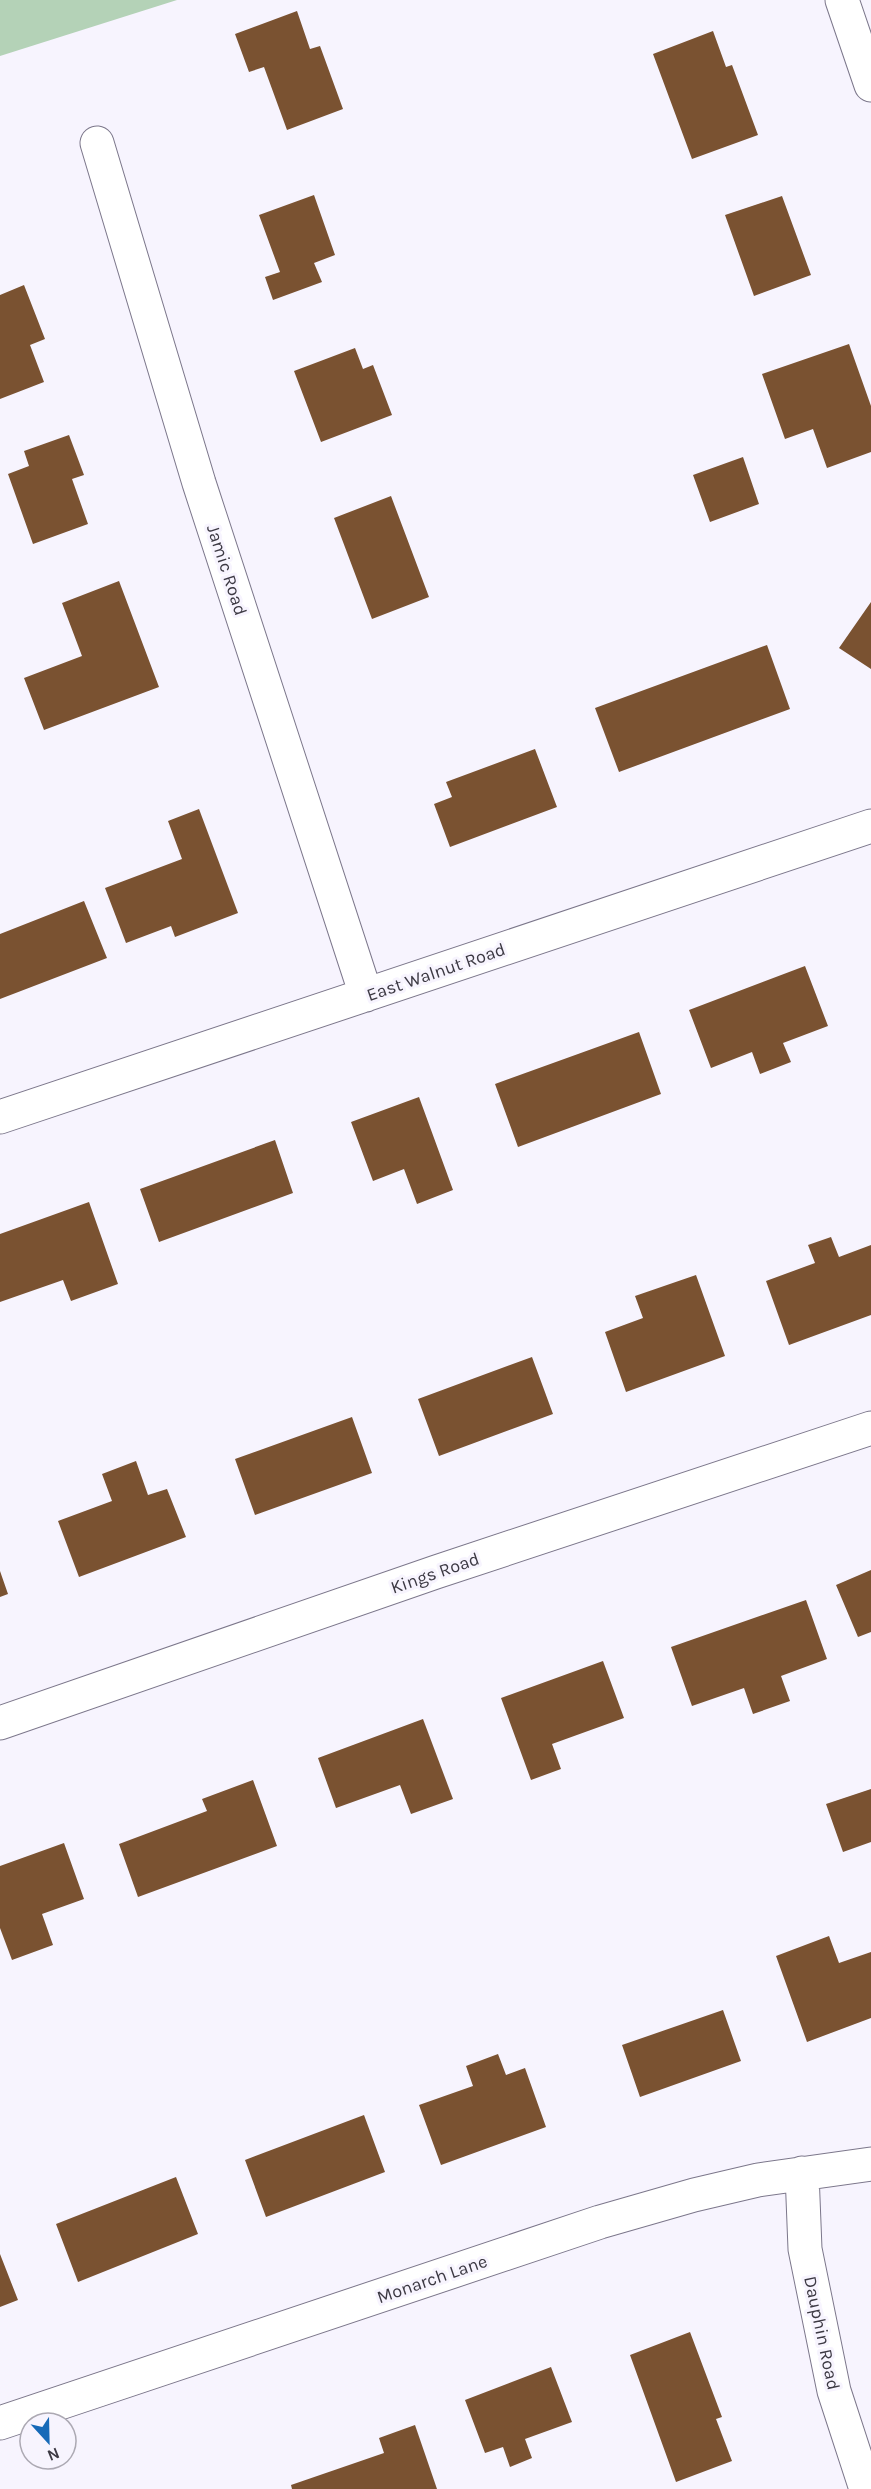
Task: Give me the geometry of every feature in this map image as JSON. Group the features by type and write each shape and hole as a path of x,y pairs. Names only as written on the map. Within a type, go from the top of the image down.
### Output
{"street":[{"path":"843,0 871,85"},
{"name":"Jamic Road","path":"97,143 199,483 366,995"},
{"name":"East Walnut Road","path":"0,1117 871,826"},
{"name":"Kings Road","path":"0,1723 436,1572 871,1428"},
{"name":"Monarch Lane","path":"0,2423 600,2222 694,2195 758,2180 871,2164"},
{"name":"Dauphin Road","path":"802,2173 805,2249 834,2391 866,2489"}],"green space":[{"path":"0,0 177,0 0,56"}],"building":[{"path":"297,11 310,49 320,46 343,109 287,130 264,67 249,72 235,34"},
{"path":"713,31 726,67 732,65 758,135 692,159 653,54"},
{"path":"314,195 335,255 314,263 322,282 273,300 265,277 280,272 259,215"},
{"path":"782,196 811,275 754,296 725,215"},
{"path":"24,285 45,339 30,345 44,382 0,399 0,295"},
{"path":"849,344 871,406 871,452 827,468 813,429 785,439 762,374"},
{"path":"355,348 363,369 373,365 392,415 321,442 294,371"},
{"path":"69,435 84,475 72,479 88,524 33,544 8,474 29,466 24,451"},
{"path":"743,457 759,504 710,522 693,475"},
{"path":"391,496 429,597 372,619 334,518"},
{"path":"119,581 159,687 44,730 24,678 82,656 62,603"},
{"path":"871,602 871,669 839,648"},
{"path":"767,645 790,709 619,772 595,708"},
{"path":"535,749 557,807 450,847 434,804 452,797 446,782"},
{"path":"199,809 238,913 175,937 171,926 126,943 105,888 182,859 168,821"},
{"path":"84,901 107,958 0,999 0,934"},
{"path":"805,966 828,1026 783,1043 791,1062 760,1074 752,1052 711,1068 689,1010"},
{"path":"639,1032 661,1094 518,1147 495,1084"},
{"path":"419,1097 453,1190 417,1204 404,1169 373,1181 351,1122"},
{"path":"275,1140 293,1193 159,1242 140,1189"},
{"path":"89,1202 118,1284 71,1301 63,1280 0,1302 0,1234"},
{"path":"831,1237 839,1257 871,1245 871,1315 789,1345 766,1281 815,1263 808,1245"},
{"path":"696,1275 725,1356 626,1392 605,1332 643,1318 635,1296"},
{"path":"532,1357 553,1414 439,1456 418,1399"},
{"path":"352,1417 372,1473 255,1515 235,1459"},
{"path":"136,1461 148,1495 167,1489 186,1537 79,1577 58,1521 112,1501 102,1474"},
{"path":"871,1570 871,1632 858,1637 836,1585"},
{"path":"0,1571 8,1594 0,1597"},
{"path":"806,1600 827,1659 781,1676 790,1701 753,1714 744,1688 692,1706 671,1647"},
{"path":"603,1661 624,1718 552,1744 561,1769 531,1780 501,1698"},
{"path":"423,1719 453,1799 411,1814 400,1785 336,1808 318,1758"},
{"path":"253,1780 277,1846 138,1897 119,1844 207,1811 202,1799"},
{"path":"871,1789 871,1842 843,1852 826,1804"},
{"path":"64,1843 84,1899 42,1914 53,1945 12,1960 0,1928 0,1866"},
{"path":"829,1936 839,1963 871,1952 871,2018 807,2042 776,1956"},
{"path":"723,2010 741,2061 640,2097 622,2045"},
{"path":"498,2054 506,2075 525,2068 546,2127 441,2165 419,2105 473,2086 466,2066"},
{"path":"364,2115 385,2172 266,2217 245,2160"},
{"path":"176,2177 198,2234 78,2282 56,2224"},
{"path":"0,2254 18,2300 0,2307"},
{"path":"690,2332 722,2417 716,2419 732,2461 676,2482 630,2355"},
{"path":"551,2367 572,2422 525,2439 532,2458 510,2467 503,2447 485,2453 465,2400"},
{"path":"415,2425 437,2489 292,2489 291,2485 384,2453 379,2438"}]}
